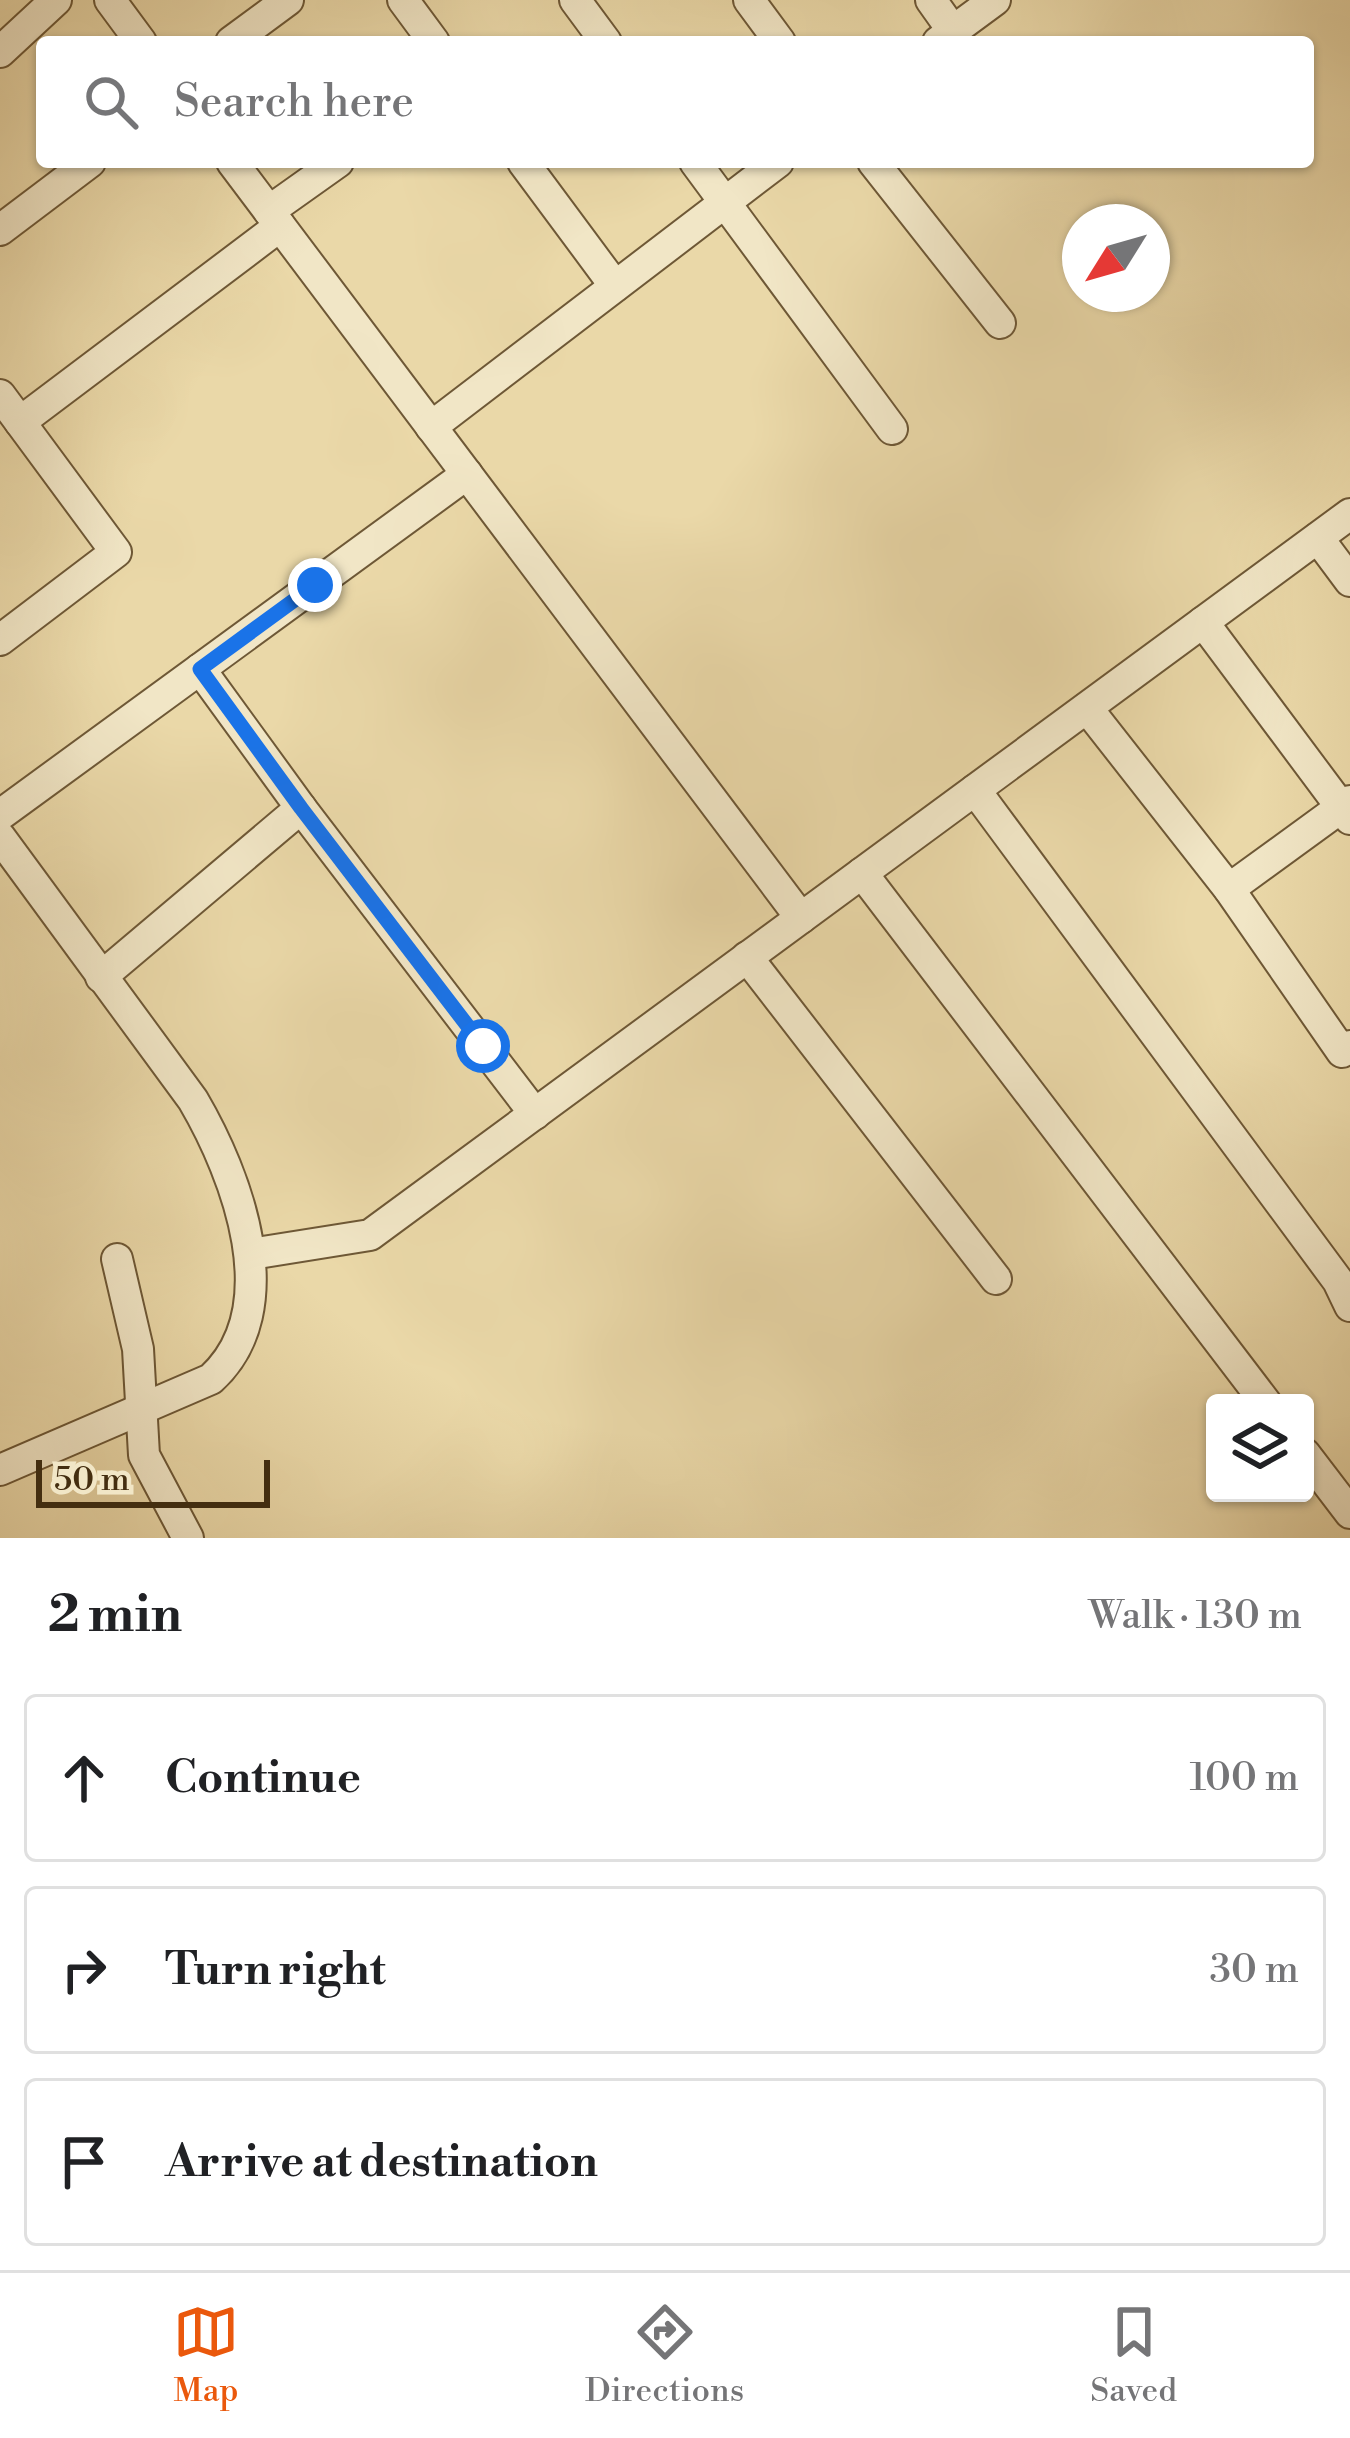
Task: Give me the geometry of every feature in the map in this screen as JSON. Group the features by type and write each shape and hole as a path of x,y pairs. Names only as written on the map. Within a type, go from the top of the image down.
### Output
{"street":[{"path":"0,52 56,0"},
{"path":"110,0 137,36"},
{"path":"239,36 288,0"},
{"path":"403,0 430,36"},
{"path":"575,0 602,36"},
{"path":"748,0 775,36"},
{"path":"931,0 946,36 995,0"},
{"path":"0,230 82,168"},
{"path":"236,168 801,918"},
{"path":"20,422 331,168"},
{"path":"527,168 615,286"},
{"path":"700,168 892,429"},
{"path":"431,427 770,168"},
{"path":"878,168 1000,323"},
{"path":"0,395 116,552 0,640"},
{"path":"0,815 467,474"},
{"path":"251,1254 370,1235 1350,514"},
{"path":"1318,538 1350,581"},
{"path":"1203,622 1347,809 1229,889"},
{"path":"200,669 535,1114"},
{"path":"1087,708 1229,889 1342,1052 1350,1046"},
{"path":"975,790 1338,1281 1350,1306"},
{"path":"101,977 301,808"},
{"path":"0,837 193,1100 217,1141 251,1254 240,1343 211,1379 0,1470"},
{"path":"862,873 1259,1394"},
{"path":"747,957 996,1279"},
{"path":"117,1259 139,1349 144,1455 188,1538"},
{"path":"1314,1466 1350,1514"}],"route":[{"path":"315,585 200,669 483,1046"}]}
